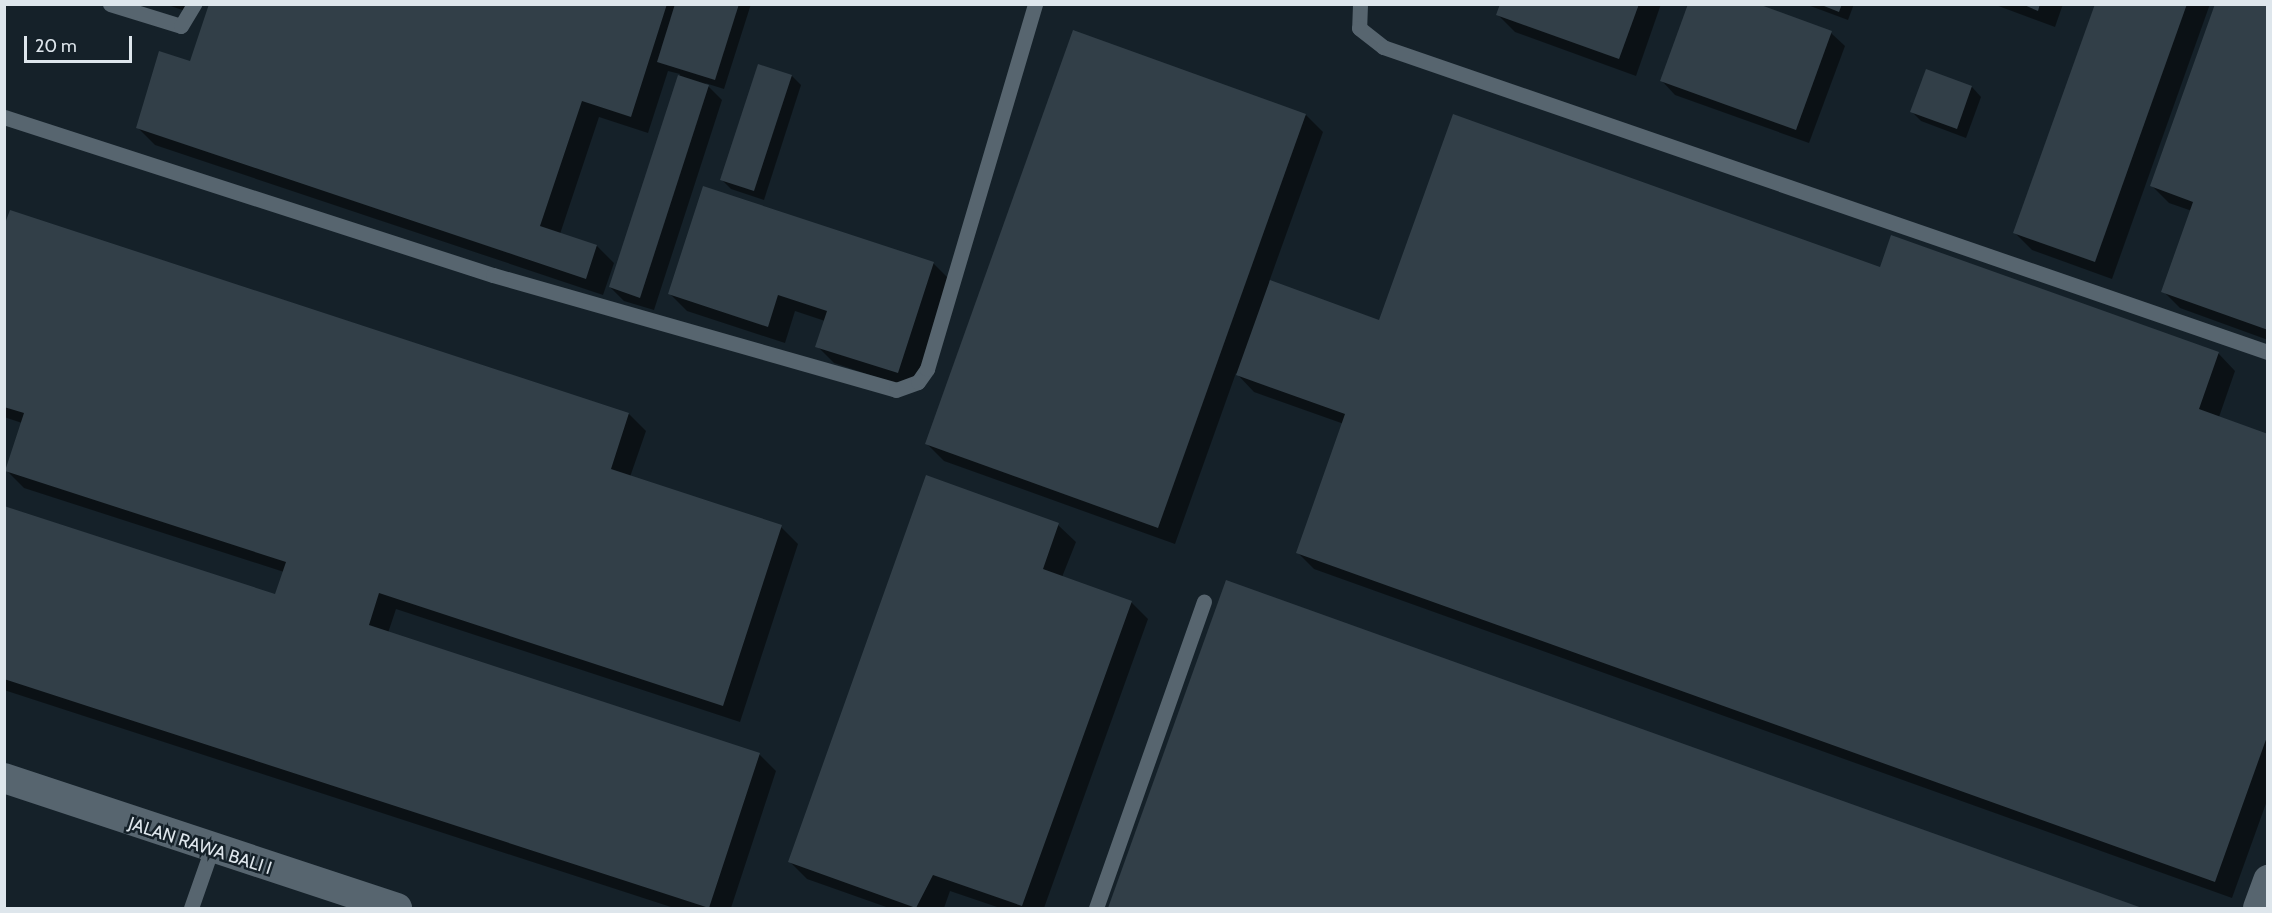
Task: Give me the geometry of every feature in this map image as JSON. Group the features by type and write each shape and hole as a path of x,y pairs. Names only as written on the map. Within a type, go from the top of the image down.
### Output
{"street":[{"name":"JALAN RAWA BALI I","path":"4,778 211,851 386,907"}],"lane":[{"path":"110,4 181,26 194,4"},
{"path":"4,117 493,275 896,390 918,382 927,369 1035,4"},
{"path":"1360,4 1359,28 1383,47 2268,352"},
{"path":"1096,909 1204,601"},
{"path":"191,909 211,851"}],"building":[{"path":"209,4 667,4 631,117 582,101 540,226 597,245 586,279 136,128 159,51 190,61"},
{"path":"675,4 739,4 715,80 657,62"},
{"path":"1500,4 1639,4 1619,59 1496,15"},
{"path":"1688,4 1758,4 1832,31 1796,130 1660,81"},
{"path":"1819,4 1842,4 1839,12"},
{"path":"2022,4 2040,4 2038,11"},
{"path":"2095,4 2187,4 2095,262 2013,233"},
{"path":"2215,4 2268,4 2268,330 2161,292 2193,202 2150,186"},
{"path":"1073,30 1306,114 1158,528 925,444"},
{"path":"758,64 792,75 754,191 720,180"},
{"path":"1926,69 1972,86 1957,129 1910,112"},
{"path":"678,75 709,85 640,298 609,287"},
{"path":"1453,114 1880,267 1891,235 2219,352 2199,409 2268,434 2268,734 2215,882 1296,553 1345,414 1236,375 1270,280 1379,320"},
{"path":"703,186 934,262 898,373 815,347 827,311 778,295 768,327 668,294"},
{"path":"10,210 629,413 611,469 782,525 723,706 379,593 369,625 760,753 709,908 4,679 4,506 275,594 286,562 5,471 24,413 4,407 4,226"},
{"path":"926,475 1059,523 1043,569 1132,601 1022,906 933,875 916,908 788,862"},
{"path":"1226,580 2142,908 1108,908"}]}
